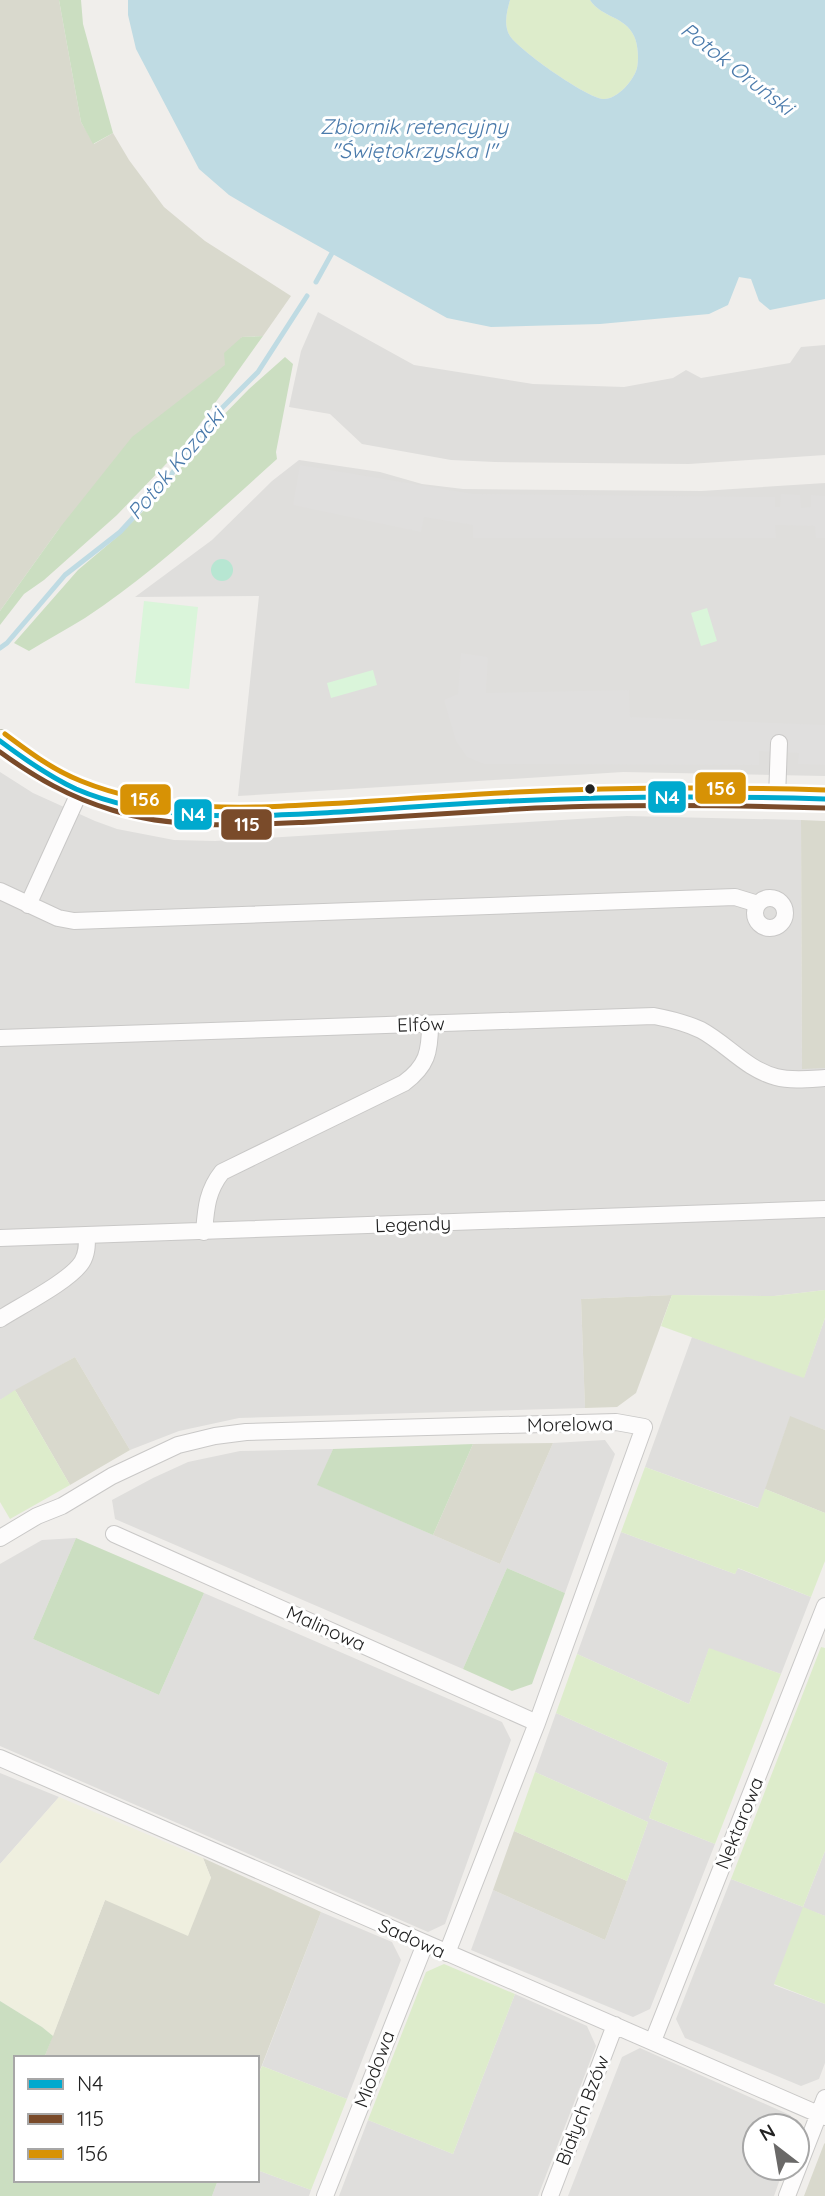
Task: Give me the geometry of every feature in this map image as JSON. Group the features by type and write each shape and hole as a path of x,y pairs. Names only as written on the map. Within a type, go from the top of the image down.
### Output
{"street":[{"path":"0,741 19,757 80,791 129,807 191,815 251,816 643,796 825,799"},
{"path":"777,798 779,743"},
{"path":"28,905 80,791"},
{"path":"0,891 58,918 74,920 735,898 758,904"},
{"name":"Elfów","path":"0,1038 654,1016 678,1021 703,1031 751,1067 776,1077 825,1079"},
{"path":"204,1231 206,1200 222,1172 404,1083 417,1073 425,1061 430,1045 430,1024"},
{"name":"Legendy","path":"0,1238 825,1209"},
{"path":"0,1319 71,1275 87,1250 87,1236"},
{"name":"Morelowa","path":"0,1538 112,1476 178,1446 215,1436 246,1432 616,1422 644,1427 537,1723 447,1953"},
{"name":"Malinowa","path":"114,1534 537,1723"},
{"name":"Nektarowa","path":"653,2041 825,1606"},
{"name":"Sadowa","path":"0,1758 822,2116"},
{"name":"Miodowa","path":"325,2196 425,1944"},
{"name":"Białych Bzów","path":"550,2196 615,2025"},
{"path":"787,2196 822,2116 825,2098"}],"shaded area":[{"path":"0,0 59,0 81,122 94,144 113,133 129,160 164,207 205,241 291,296 263,336 242,337 226,365 58,530 0,611"},
{"path":"318,312 414,365 533,384 624,387 673,378 686,370 701,378 790,363 801,347 825,345 825,455 689,464 495,462 451,460 362,444 330,414 289,407 301,351"},
{"path":"299,460 380,472 422,484 463,489 702,491 825,483 825,776 623,772 238,796 259,596 135,597 212,540 272,481"},
{"path":"300,465 473,494 775,497 775,507 780,507 781,494 800,495 801,508 811,507 811,495 825,496 825,538 816,538 815,526 775,525 776,538 473,538 473,525 424,517 421,532 293,505"},
{"path":"461,653 488,657 486,693 629,690 630,717 825,725 825,765 798,764 799,753 759,751 759,765 484,764 467,757 456,741 444,700 458,694"},
{"path":"0,772 33,793 95,821 117,829 174,840 215,841 627,816 801,820 802,1068 825,1068 825,1290 774,1296 672,1295 581,1299 585,1408 239,1418 179,1431 130,1450 75,1357 0,1400"},
{"path":"801,820 825,821 825,1068 802,1069"},
{"path":"672,1295 636,1393 617,1407 585,1408 581,1299"},
{"path":"825,1318 825,1430 790,1417 759,1508 645,1467 692,1337 804,1377"},
{"path":"75,1357 130,1450 70,1485 15,1390"},
{"path":"790,1416 825,1430 825,1513 765,1489"},
{"path":"605,1440 615,1454 565,1593 507,1568 463,1669 115,1519 112,1500 188,1462 240,1451 333,1449 318,1485 500,1564 553,1443"},
{"path":"553,1443 500,1564 433,1535 473,1444"},
{"path":"621,1532 735,1574 737,1568 811,1597 781,1674 709,1649 689,1704 577,1654"},
{"path":"76,1538 33,1639 159,1695 204,1593 502,1722 511,1740 445,1924 428,1932 0,1746 0,1564 42,1540"},
{"path":"556,1713 668,1763 649,1818 715,1844 650,2009 633,2017 471,1950 493,1890 605,1940 627,1881 648,1822 535,1772"},
{"path":"0,1773 59,1797 0,1864"},
{"path":"514,1831 627,1881 605,1940 493,1890"},
{"path":"825,1851 825,1916 804,1908 774,1985 825,2004 825,2063 819,2079 801,2086 685,2038 676,2019 731,1879 803,1907"},
{"path":"203,1858 321,1912 259,2073 259,2056 45,2056 105,1900 211,1878"},
{"path":"321,1912 392,1942 401,1960 347,2099 262,2066"},
{"path":"515,1994 587,2026 596,2046 538,2196 339,2196 368,2120 453,2154"},
{"path":"640,2048 783,2112 741,2112 741,2182 779,2182 774,2196 568,2196 622,2057"},
{"path":"824,2144 825,2196 804,2196 811,2182"},
{"path":"259,2171 311,2190 309,2196 212,2196 217,2182 259,2182"}],"green space":[{"path":"59,0 81,0 83,24 113,133 93,144 81,122"},
{"path":"510,0 590,0 595,6 625,24 634,36 638,60 632,78 619,93 603,99 569,83 526,52 510,36 506,23"},
{"path":"263,336 188,441 117,515 44,580 24,594 0,625 0,611 58,530 132,437 225,365 224,353 242,337"},
{"path":"285,357 293,364 276,452 277,459 184,542 110,601 29,651 14,643 78,570 117,537 166,489 204,435"},
{"path":"222,559 230,562 233,570 230,578 222,581 214,578 211,570 214,562"},
{"path":"144,601 198,607 189,689 135,683"},
{"path":"707,608 717,641 701,646 691,613"},
{"path":"373,670 377,685 331,698 327,683"},
{"path":"825,1290 825,1318 804,1378 661,1326 672,1295 774,1296"},
{"path":"15,1390 70,1485 10,1519 0,1502 0,1400"},
{"path":"473,1444 433,1535 317,1485 333,1449"},
{"path":"645,1467 758,1508 765,1489 825,1513 825,1561 811,1597 738,1568 735,1574 621,1532"},
{"path":"76,1538 204,1593 159,1695 33,1639"},
{"path":"507,1568 565,1593 532,1684 512,1691 463,1669"},
{"path":"821,1647 825,1648 825,1851 803,1907 731,1879"},
{"path":"709,1648 781,1674 715,1844 649,1818 668,1763 556,1713 577,1654 689,1704"},
{"path":"535,1772 648,1822 627,1881 514,1831"},
{"path":"59,1797 203,1858 211,1878 188,1936 105,1900 53,2036 0,2001 0,1864"},
{"path":"803,1907 825,1916 825,2004 774,1984"},
{"path":"444,1964 515,1994 453,2154 368,2120 426,1972"},
{"path":"0,2001 53,2036 45,2056 14,2056 14,2182 217,2182 212,2196 0,2196"},
{"path":"262,2066 347,2099 311,2190 259,2171 259,2073"}],"water":[{"name":"Zbiornik retencyjny \"Świętokrzyska I\"","path":"128,0 510,0 507,27 516,43 569,83 603,99 619,93 632,78 638,64 637,47 630,29 625,24 595,6 590,0 825,0 825,299 770,310 759,301 751,279 739,277 728,305 709,314 600,324 491,327 447,318 229,195 199,169 136,49 128,15"}],"waterway":[{"name":"Potok Kozacki","path":"316,282 332,253"},
{"name":"Potok Kozacki","path":"0,648 65,575 120,532 165,483 214,416 258,372 307,296"}],"transit line":[{"name":"156","path":"5,734 51,766 81,781 145,799 210,807 343,803 595,789 825,790"},
{"name":"N4","path":"0,741 56,779 105,800 197,815 291,814 591,798 825,799"},
{"name":"115","path":"0,752 53,786 96,805 161,821 211,825 595,806 825,808"}],"water label":[{"name":"Potok Oruński","path":"737,69"}]}
